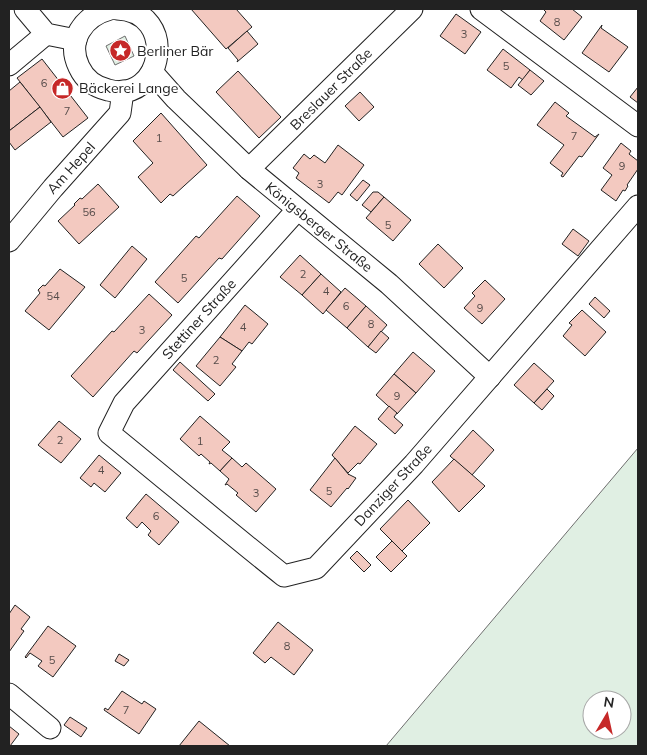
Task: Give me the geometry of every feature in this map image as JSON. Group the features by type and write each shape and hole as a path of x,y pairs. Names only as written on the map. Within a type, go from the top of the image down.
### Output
{"street":[{"path":"25,9 46,34 76,40"},
{"path":"110,9 90,18 81,28 76,40 75,52 82,74 90,82 106,90 123,91 135,88 152,72 157,59 158,46 155,33 147,22 137,13 117,9"},
{"name":"Breslauer Straße","path":"249,170 412,9"},
{"path":"481,9 638,126"},
{"path":"9,65 46,34"},
{"name":"Königsberger Straße","path":"152,72 176,99 249,170 389,284 490,377"},
{"name":"Am Hepel","path":"9,241 120,113 123,91"},
{"name":"Danziger Straße","path":"109,433 284,576 316,568 414,464 638,206"},
{"name":"Stettiner Straße","path":"109,433 124,403 297,210"},
{"path":"9,694 50,728"}],"green space":[{"path":"125,36 134,56 115,65 106,46"},
{"path":"638,448 638,746 386,746"}],"building":[{"path":"191,9 236,9 252,27 226,49"},
{"path":"543,9 572,9 582,17 564,40 540,21 546,12"},
{"path":"456,14 481,32 465,54 440,36"},
{"path":"602,25 601,28 628,47 609,72 582,53"},
{"path":"247,31 258,44 237,62 238,60 228,48"},
{"path":"503,49 530,70 523,80 519,77 511,88 487,70"},
{"path":"42,59 88,118 63,137 17,78"},
{"path":"530,70 544,81 531,95 518,85"},
{"path":"238,71 281,117 259,138 216,92"},
{"path":"20,82 40,107 9,131 9,91"},
{"path":"638,87 638,103 630,97"},
{"path":"360,92 374,107 359,121 345,106"},
{"path":"555,102 569,113 566,116 595,137 599,134 582,157 579,156 563,177 561,176 563,173 550,163 564,145 537,125"},
{"path":"40,107 51,122 15,150 9,142 9,131"},
{"path":"161,113 207,165 173,196 170,194 161,203 138,177 153,163 133,141"},
{"path":"621,143 631,151 629,154 638,161 638,169 625,191 623,190 616,201 601,190 612,175 603,168"},
{"path":"338,145 364,165 342,195 338,192 329,203 296,178 299,173 293,168 304,154 310,159 314,155 325,163"},
{"path":"363,180 370,185 357,201 350,195"},
{"path":"98,184 119,207 79,244 58,221 80,198 82,199"},
{"path":"373,192 378,192 384,197 371,212 362,205"},
{"path":"237,196 260,216 222,259 219,258 178,303 155,282 196,236 199,238"},
{"path":"384,197 411,220 393,241 366,218"},
{"path":"573,229 589,241 578,256 562,244"},
{"path":"438,244 463,268 444,288 419,264"},
{"path":"132,246 147,259 115,298 100,285"},
{"path":"300,255 321,274 302,295 280,277"},
{"path":"60,269 85,287 49,330 25,311 40,293 38,290 43,285 45,286"},
{"path":"321,274 341,292 323,314 302,295"},
{"path":"485,280 505,299 482,324 464,308 475,296 472,293"},
{"path":"345,288 366,306 347,328 326,310"},
{"path":"149,294 172,315 137,353 134,351 93,397 71,376"},
{"path":"595,297 610,311 604,318 589,304"},
{"path":"245,305 268,324 252,344 249,342 242,351 220,337"},
{"path":"366,306 387,325 368,347 347,328"},
{"path":"582,310 606,332 585,356 563,336 572,325 569,323"},
{"path":"381,331 389,338 376,353 368,347"},
{"path":"220,337 242,351 232,364 236,367 220,386 196,366"},
{"path":"413,352 435,371 416,393 394,374"},
{"path":"180,362 215,394 208,401 173,370"},
{"path":"534,363 554,381 534,403 514,385"},
{"path":"394,374 416,393 397,414 376,395"},
{"path":"547,389 554,396 542,410 534,403"},
{"path":"389,406 397,413 394,417 403,425 395,434 378,419"},
{"path":"200,416 230,442 222,450 232,458 220,471 180,439"},
{"path":"59,421 81,439 61,463 38,445"},
{"path":"355,426 377,444 360,464 358,463 348,473 332,455"},
{"path":"473,430 494,450 472,475 450,456"},
{"path":"99,455 121,473 105,492 94,483 91,487 80,478"},
{"path":"232,458 242,467 246,463 276,489 256,512 236,495 238,493 227,484 225,485 229,479 220,471"},
{"path":"335,458 348,474 356,478 331,507 310,490"},
{"path":"454,459 485,486 459,512 432,482"},
{"path":"146,494 179,522 159,545 148,535 151,531 142,522 137,528 126,518"},
{"path":"408,500 430,523 402,551 380,529"},
{"path":"392,541 407,556 391,572 376,557"},
{"path":"357,551 371,565 364,572 350,558"},
{"path":"15,605 30,617 21,629 24,631 9,652 9,614"},
{"path":"278,622 313,650 294,675 271,657 265,663 253,653"},
{"path":"48,626 76,646 53,677 38,666 42,661 30,653 25,657"},
{"path":"119,654 129,660 124,666 115,661"},
{"path":"122,691 142,704 144,701 156,709 139,734 104,710 105,708 108,710"},
{"path":"70,717 87,728 81,737 64,725"},
{"path":"199,721 230,746 179,746"},
{"path":"9,726 19,734 10,746 9,746"}],"place":[{"name":"Berliner Bär","path":"121,51"},
{"name":"Bäckerei Lange","path":"63,88"}]}
